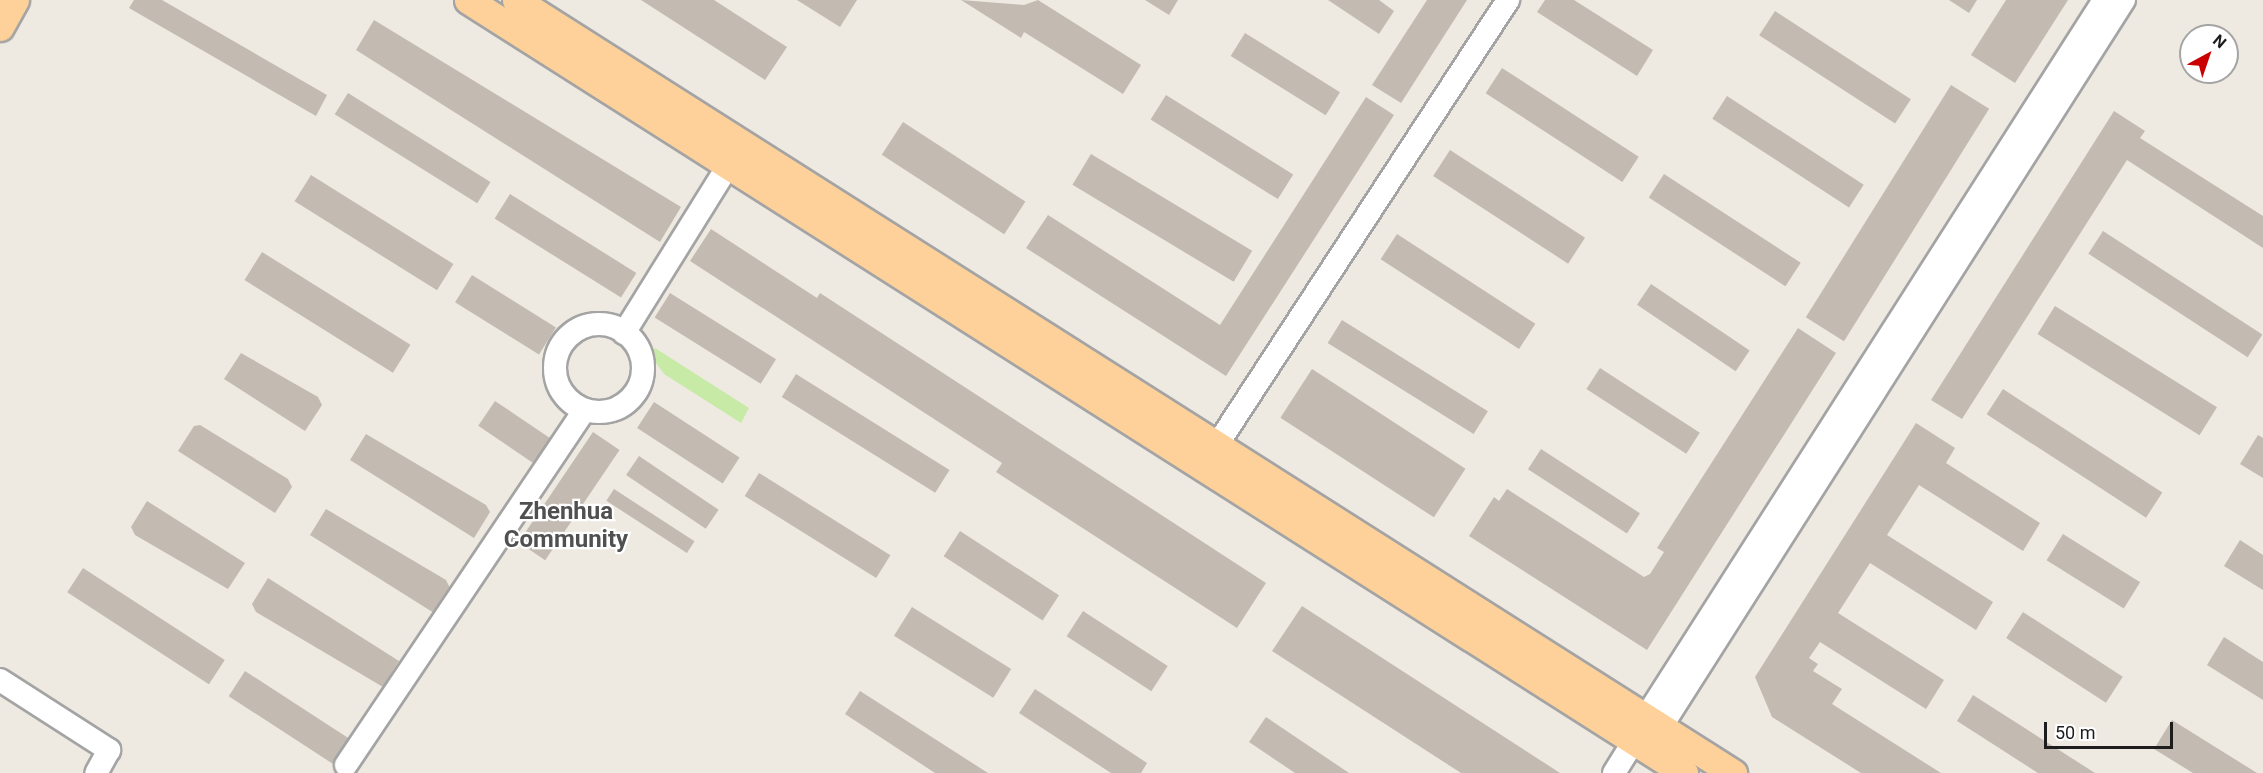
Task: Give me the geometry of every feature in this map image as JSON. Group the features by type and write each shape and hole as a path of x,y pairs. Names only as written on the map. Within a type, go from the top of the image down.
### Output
{"main road":[{"path":"0,27 15,0"},
{"path":"468,0 1684,773"},
{"path":"516,0 1733,773"}],"street":[{"path":"1217,445 1508,0"},
{"path":"1654,722 2104,0"},
{"path":"1654,722 2124,0"},
{"path":"624,333 728,165"},
{"path":"596,324 624,333 638,347 642,380 620,407 585,410 559,387 558,352 580,328 596,324"},
{"path":"346,765 585,410"},
{"path":"0,680 109,750 96,773"},
{"path":"1614,773 1634,741"}],"green space":[{"path":"655,348 749,408 741,423 664,374 650,355"}],"building":[{"path":"134,0 162,0 327,95 316,116 129,8"},
{"path":"641,0 714,0 787,47 765,80"},
{"path":"797,0 857,0 840,27"},
{"path":"961,0 1024,5 1038,0 1141,65 1123,94 1024,32 1021,38"},
{"path":"1145,0 1178,0 1169,15"},
{"path":"1328,0 1379,0 1394,11 1379,34"},
{"path":"1427,0 1467,0 1401,103 1372,85"},
{"path":"1545,0 1574,0 1653,50 1637,76 1537,12"},
{"path":"1949,0 1977,0 1969,13"},
{"path":"2006,0 2068,0 2015,83 1971,55"},
{"path":"1775,11 1911,99 1895,124 1759,35"},
{"path":"374,20 681,207 660,242 356,50"},
{"path":"1245,33 1340,92 1326,115 1231,56"},
{"path":"1502,68 1639,157 1622,182 1486,93"},
{"path":"1951,85 1989,109 1844,341 1806,317"},
{"path":"348,93 490,182 477,203 335,114"},
{"path":"1166,95 1293,174 1278,199 1151,120"},
{"path":"1727,96 1864,185 1849,207 1712,119"},
{"path":"1366,97 1394,115 1226,376 1026,248 1048,215 1220,325"},
{"path":"2114,111 2145,131 2140,138 2263,216 2263,248 2127,160 1962,419 1931,400"},
{"path":"903,122 1025,202 1004,234 882,155"},
{"path":"1450,150 1585,238 1568,264 1433,176"},
{"path":"1091,154 1252,251 1234,282 1072,185"},
{"path":"1664,174 1801,263 1785,286 1649,197"},
{"path":"311,175 453,264 437,290 295,201"},
{"path":"510,194 636,273 621,298 495,219"},
{"path":"711,229 817,298 820,293 1266,583 1237,628 996,472 1002,463 690,261"},
{"path":"2103,231 2262,334 2248,357 2088,254"},
{"path":"1397,234 1535,324 1519,349 1381,259"},
{"path":"262,252 410,345 393,373 245,280"},
{"path":"472,275 556,327 539,355 455,302"},
{"path":"1651,284 1750,351 1736,371 1637,305"},
{"path":"670,293 776,359 761,384 655,318"},
{"path":"2055,306 2217,407 2199,435 2038,334"},
{"path":"1342,320 1488,411 1474,434 1328,343"},
{"path":"1798,328 1836,353 1647,650 1469,536 1494,497 1499,501 1507,489 1644,577 1650,574 1664,552 1657,548"},
{"path":"241,353 318,397 322,405 305,431 224,379"},
{"path":"1600,368 1700,433 1686,454 1586,389"},
{"path":"1312,369 1465,469 1434,517 1280,418"},
{"path":"796,374 949,470 935,493 782,397"},
{"path":"2003,389 2162,492 2146,518 1987,414"},
{"path":"495,401 551,439 535,464 478,426"},
{"path":"654,402 740,458 723,484 637,428"},
{"path":"1916,423 1955,448 1946,463 2040,523 2023,551 1919,485 1887,535 1993,602 1976,630 1870,563 1838,613 1944,680 1926,709 1820,642 1809,658 1818,664 1813,671 1842,689 1832,704 1941,773 1861,773 1772,717 1755,677"},
{"path":"200,425 288,479 292,487 275,513 178,451 194,426"},
{"path":"593,432 620,450 545,560 519,542"},
{"path":"366,434 486,505 490,512 474,538 350,460"},
{"path":"2258,435 2263,438 2263,478 2240,464"},
{"path":"1541,449 1640,513 1627,533 1528,469"},
{"path":"639,456 719,510 706,529 626,475"},
{"path":"759,473 890,555 876,578 745,496"},
{"path":"614,489 695,541 687,553 606,501"},
{"path":"147,501 245,563 228,589 135,535 131,527"},
{"path":"326,509 446,580 450,588 434,613 310,535"},
{"path":"960,531 1059,595 1043,620 944,556"},
{"path":"2063,534 2140,582 2124,609 2047,560"},
{"path":"2240,540 2263,555 2263,590 2224,566"},
{"path":"83,568 225,660 209,684 67,592"},
{"path":"268,578 399,661 383,687 256,612 252,604"},
{"path":"1302,606 1560,773 1461,773 1272,651"},
{"path":"912,607 1011,669 993,698 894,636"},
{"path":"1083,611 1168,666 1151,691 1067,636"},
{"path":"2023,612 2123,677 2106,703 2006,638"},
{"path":"2224,637 2263,662 2263,700 2207,665"},
{"path":"245,671 349,739 333,764 229,696"},
{"path":"1035,689 1147,763 1141,773 1111,773 1019,713"},
{"path":"860,691 988,773 935,773 845,714"},
{"path":"1973,695 2095,773 2038,773 1957,721"},
{"path":"1266,717 1349,773 1295,773 1249,742"},
{"path":"2172,720 2257,773 2193,773 2154,749"}],"district":[{"name":"Zhenhua Community","path":"566,526"}]}
